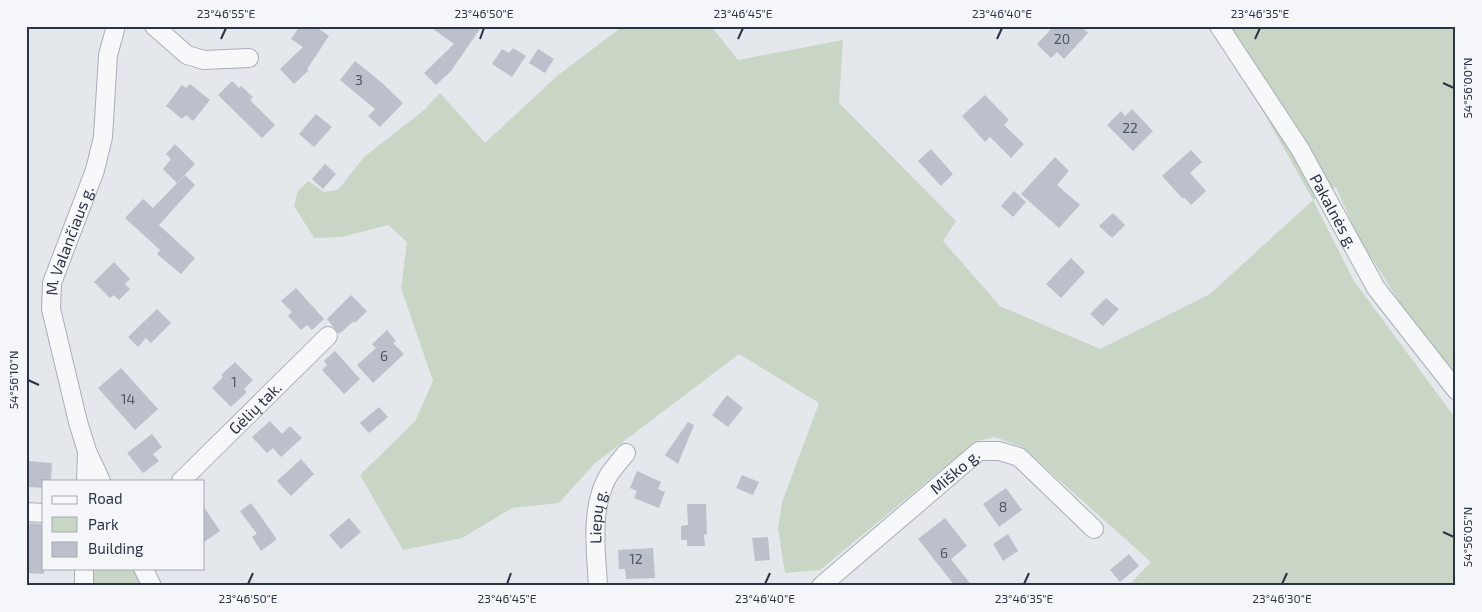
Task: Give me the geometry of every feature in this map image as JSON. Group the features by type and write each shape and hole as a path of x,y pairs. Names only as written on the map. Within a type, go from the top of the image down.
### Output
{"street":[{"name":"M. Valančiaus g.","path":"101,480 87,451 78,422 50,308 52,283 95,170 103,137 108,55 116,26"},
{"path":"154,26 187,55 204,60 249,58"},
{"name":"Pakalnės g.","path":"1219,26 1300,150 1376,288 1456,390"},
{"name":"Gėlių tak.","path":"182,480 328,336"},
{"path":"86,480 87,451"},
{"name":"Miško g.","path":"821,586 979,451 999,451 1019,457 1094,529"},
{"name":"Liepų g.","path":"598,586 595,526 598,504 607,479 626,453"},
{"path":"26,512 42,513"},
{"path":"84,570 84,586"},
{"path":"144,570 152,586"}],"green space":[{"path":"623,26 711,26 738,60 843,40 839,103 956,221 943,241 1000,306 1100,349 1210,294 1313,200 1354,281 1456,419 1456,586 1128,586 1151,562 1022,447 995,437 976,441 820,570 785,573 778,529 782,502 819,403 739,354 595,463 559,503 512,508 462,538 403,550 360,475 415,421 433,381 401,288 407,242 388,225 342,237 314,238 294,206 298,191 308,181 324,192 338,190 364,157 424,110 440,93 485,143 557,76"},
{"path":"1208,26 1456,26 1456,377 1411,320 1358,237 1336,187 1313,200 1251,90"},
{"path":"92,570 137,570 145,586 92,586"}],"building":[{"path":"300,26 315,26 329,36 307,69 309,70 294,84 280,69 303,47 291,39"},
{"path":"429,26 482,26 451,71 436,85 424,73 454,44"},
{"path":"1054,26 1081,26 1088,33 1064,59 1057,52 1051,58 1037,44"},
{"path":"513,48 526,56 512,77 492,64 502,49 509,53"},
{"path":"538,49 554,59 545,73 529,63"},
{"path":"355,61 403,103 380,127 368,116 375,109 340,80"},
{"path":"232,81 253,97 250,100 275,125 262,138 218,95"},
{"path":"190,84 210,100 193,121 186,115 182,119 166,106 182,85 186,88"},
{"path":"985,95 1009,120 1004,125 1024,144 1011,158 990,137 985,142 962,116"},
{"path":"1132,109 1153,131 1133,151 1107,125 1121,111 1125,116"},
{"path":"316,114 332,127 314,147 299,134"},
{"path":"175,144 195,164 177,183 163,169 171,159 166,154"},
{"path":"931,149 953,174 941,186 918,161"},
{"path":"1191,150 1202,162 1190,173 1206,191 1191,205 1162,176"},
{"path":"1055,157 1069,171 1057,185 1080,205 1059,228 1021,194"},
{"path":"325,164 336,174 323,189 312,179"},
{"path":"185,175 195,185 159,225 195,258 181,274 157,254 160,250 125,218 143,199 153,208"},
{"path":"1014,191 1026,202 1013,217 1001,206"},
{"path":"1113,213 1125,225 1112,238 1099,226"},
{"path":"1071,258 1085,272 1061,298 1046,284"},
{"path":"114,262 130,279 125,284 130,289 119,300 114,295 110,298 94,282"},
{"path":"296,288 324,319 312,330 307,325 301,330 288,316 292,312 281,301"},
{"path":"351,295 367,311 355,323 354,321 339,334 327,319"},
{"path":"1106,298 1119,309 1103,326 1090,314"},
{"path":"157,309 171,323 151,343 146,338 138,347 128,337"},
{"path":"387,330 396,341 393,343 404,354 373,383 357,365 376,348 372,344"},
{"path":"335,351 360,379 344,394 322,370 327,365 324,361"},
{"path":"235,362 253,380 244,389 247,392 231,407 212,388 223,377 221,375"},
{"path":"121,368 158,409 135,430 98,388"},
{"path":"727,395 743,408 728,427 712,415"},
{"path":"379,407 388,417 369,433 360,423"},
{"path":"270,421 282,434 290,426 302,438 281,457 273,448 267,453 252,437"},
{"path":"688,422 694,425 678,464 665,455"},
{"path":"152,434 162,447 153,454 159,461 143,473 127,453"},
{"path":"301,459 314,474 291,496 277,481"},
{"path":"29,461 52,463 51,480 42,480 42,488 28,487"},
{"path":"637,471 661,482 658,489 665,492 659,508 634,498 637,491 630,488"},
{"path":"742,475 759,482 753,495 736,488"},
{"path":"1006,488 1022,510 999,527 983,504"},
{"path":"251,503 276,538 276,540 261,551 252,537 257,534 240,511"},
{"path":"687,504 706,504 707,534 704,535 705,546 687,546 687,540 681,540 681,526 688,525"},
{"path":"205,508 220,531 205,541"},
{"path":"349,518 361,532 341,549 329,535"},
{"path":"945,518 967,546 951,559 972,586 955,586 918,539"},
{"path":"26,523 42,524 42,570 44,570 44,574 26,573"},
{"path":"1008,534 1018,551 1003,561 993,544"},
{"path":"768,537 770,560 755,561 752,538"},
{"path":"653,548 655,578 626,579 625,569 619,569 618,550"},
{"path":"1129,554 1139,566 1120,582 1110,570"}]}
